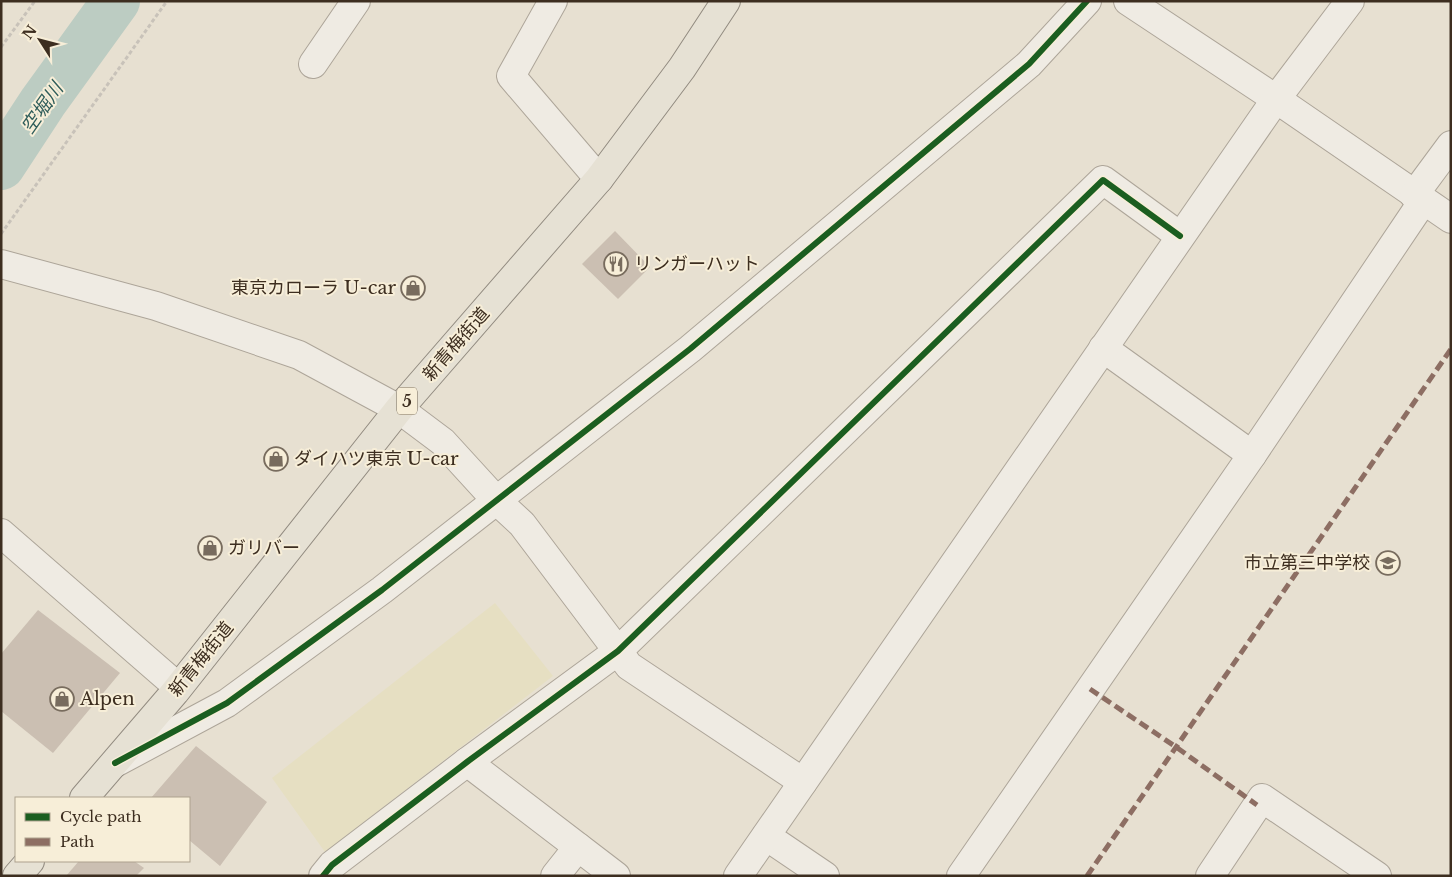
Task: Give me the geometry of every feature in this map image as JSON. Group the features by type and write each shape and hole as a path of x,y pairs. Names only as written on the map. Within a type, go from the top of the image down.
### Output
{"main road":[{"name":"新青梅街道","path":"85,797 178,687 399,409 599,179 682,68 726,1"},
{"path":"17,876 29,862"}],"street":[{"path":"313,64 356,1"},
{"path":"553,1 511,76 599,179"},
{"path":"115,763 227,703 382,590 690,348 1022,70 1087,1"},
{"path":"1128,1 1276,99 1451,219"},
{"path":"738,876 1180,236 1276,99 1350,1"},
{"path":"961,876 1252,455 1419,198 1451,145"},
{"path":"323,876 332,865 618,650 1103,180 1180,236"},
{"path":"1,264 156,306 299,355 399,409 443,442 496,500 522,524 629,666 803,782"},
{"path":"1103,348 1252,455"},
{"path":"1,534 178,687"},
{"path":"467,762 616,876"},
{"path":"1210,876 1262,798 1377,876"},
{"path":"766,836 825,876"},
{"path":"555,876 578,847"}],"path":[{"path":"1,47 35,1"},
{"path":"1,234 167,1"}],"shaded area":[{"path":"495,603 553,676 325,852 272,778"}],"building":[{"path":"615,231 650,267 618,299 582,264"},
{"path":"38,610 120,673 53,753 1,711 1,654"},
{"path":"196,746 267,802 220,866 190,841 190,797 152,797"},
{"path":"78,862 135,862 144,868 136,876 66,876"}],"waterway":[{"name":"空堀川","path":"1,166 43,102 116,1"}],"marked path":[{"path":"1087,876 1451,349"},
{"path":"1090,689 1257,805"}],"cycle path":[{"path":"115,763 227,703 382,590 690,349 1029,64 1087,1"},
{"path":"323,876 332,865 467,762 618,651 1103,180 1180,236"}],"place":[{"name":"リンガーハット","path":"616,264"},
{"name":"東京カローラ U-car","path":"413,288"},
{"name":"ダイハツ東京 U-car","path":"276,459"},
{"name":"ガリバー","path":"210,548"},
{"name":"市立第三中学校","path":"1388,563"},
{"name":"Alpen","path":"62,699"}]}
